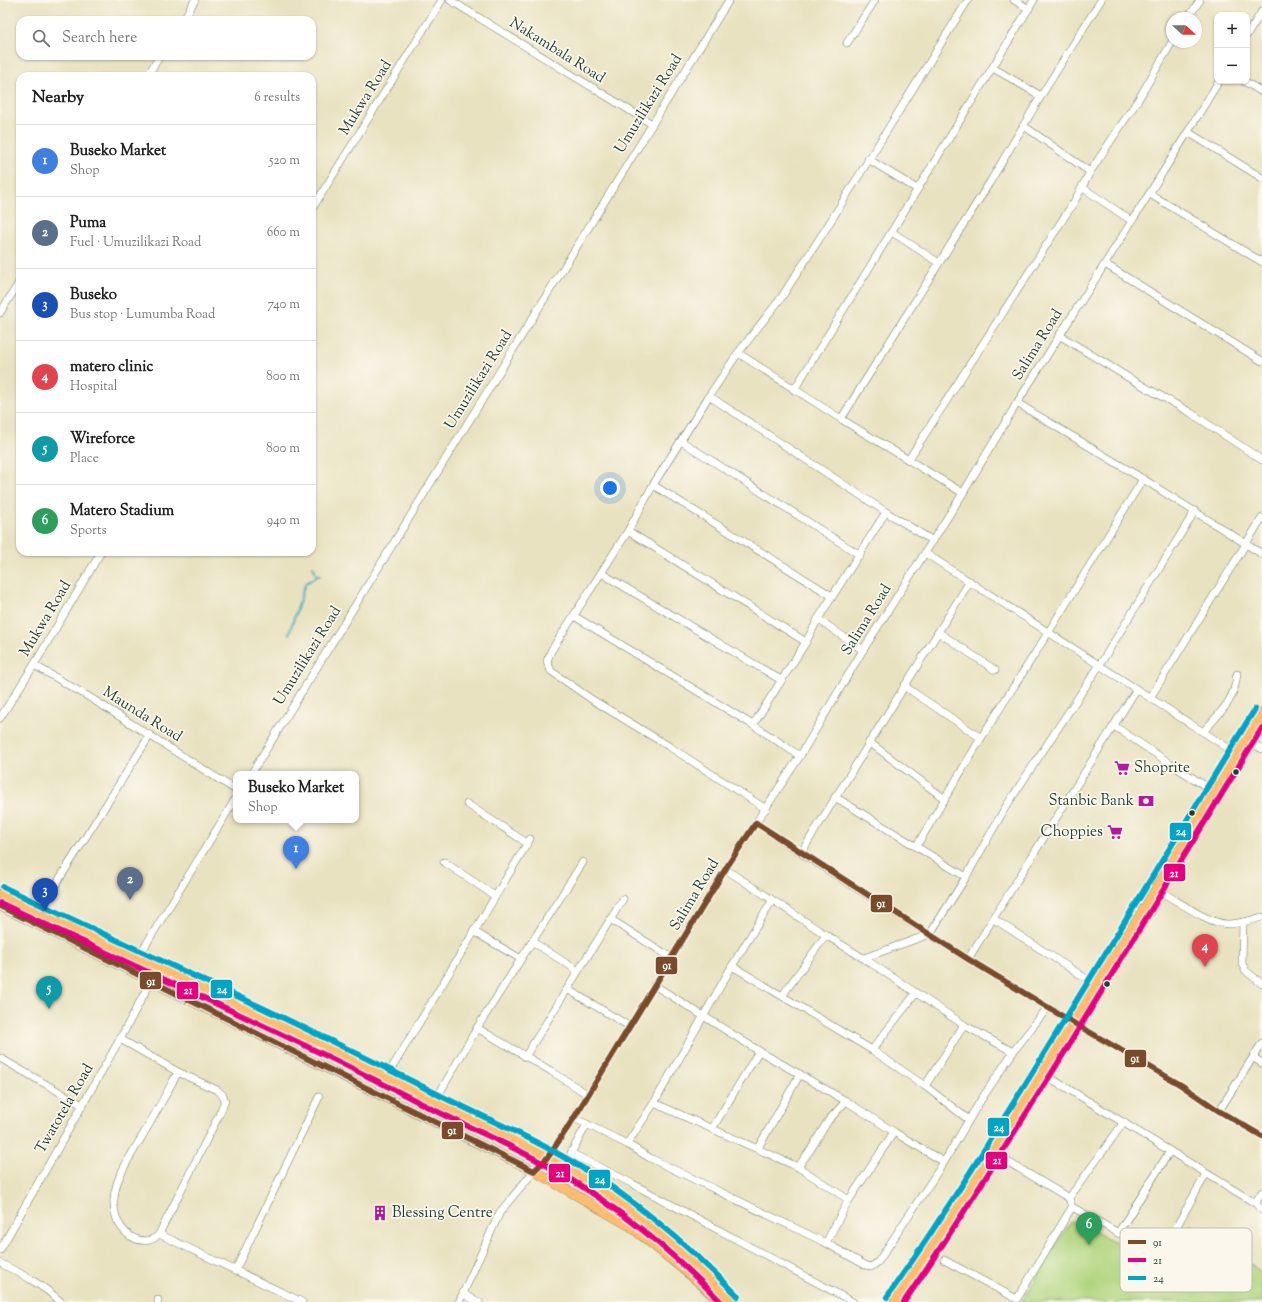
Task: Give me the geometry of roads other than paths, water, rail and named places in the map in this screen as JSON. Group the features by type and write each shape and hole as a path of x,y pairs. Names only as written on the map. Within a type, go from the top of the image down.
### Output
{"main road":[{"path":"894,1302 934,1244 1075,1024 1217,793 1262,713"},
{"path":"1239,755 1262,724"},
{"path":"901,1302 998,1156 1046,1076 1096,985 1158,890"},
{"path":"0,894 386,1076 548,1157 600,1189 637,1215 707,1276 732,1302"},
{"path":"0,906 534,1171 630,1226 701,1284 720,1302"}],"street":[{"path":"185,16 195,0"},
{"name":"Mukwa Road","path":"316,203 442,0"},
{"name":"Nakambala Road","path":"450,0 652,124"},
{"name":"Umuzilikazi Road","path":"253,771 729,0"},
{"path":"847,44 875,0"},
{"path":"766,809 670,747 591,699 551,671 547,662 551,651 628,530 653,485 709,396 738,353 781,298 827,227 968,0"},
{"path":"1014,0 1029,9"},
{"path":"794,390 917,189 994,68 1034,0"},
{"path":"841,419 1101,0"},
{"path":"1192,12 1200,0"},
{"path":"1250,30 1262,11"},
{"path":"909,459 1083,188 1090,172 1138,100 1168,48"},
{"path":"150,72 157,60"},
{"path":"994,68 1041,96"},
{"name":"Salima Road","path":"460,1302 500,1212 534,1171 548,1157 574,1118 725,869 800,756 863,650 933,541 1017,403 1150,194 1217,84"},
{"path":"1249,84 1262,92"},
{"path":"1024,126 1090,172"},
{"path":"1188,132 1262,178"},
{"path":"868,159 917,189"},
{"path":"1083,188 1132,221"},
{"path":"1150,194 1262,262"},
{"path":"892,232 939,263"},
{"path":"1105,264 1262,361"},
{"path":"0,313 16,287"},
{"path":"1059,336 1191,413 1262,460"},
{"path":"738,353 794,390 963,493"},
{"path":"709,396 933,541"},
{"path":"1017,403 1195,511 1262,554"},
{"path":"681,441 860,555"},
{"path":"916,847 981,738 1143,479"},
{"path":"653,485 832,596"},
{"path":"864,958 930,934 966,877 1005,808 1099,666 1195,511"},
{"path":"754,725 806,642 832,596 860,555 886,512"},
{"path":"1150,698 1262,518"},
{"path":"628,530 806,642"},
{"path":"925,553 1239,755"},
{"name":"Mukwa Road","path":"0,718 34,665 99,556"},
{"path":"601,573 781,680"},
{"path":"801,853 970,581"},
{"path":"574,616 754,725 800,756"},
{"path":"818,619 863,650"},
{"path":"938,632 995,670"},
{"name":"Maunda Road","path":"34,665 150,735 233,788"},
{"path":"1202,732 1216,718 1232,696 1236,685 1237,674"},
{"path":"904,686 981,738"},
{"path":"968,959 1136,690"},
{"path":"1114,726 1217,793"},
{"path":"38,913 150,735"},
{"path":"869,742 945,799"},
{"path":"1250,742 1262,749"},
{"path":"835,797 966,877"},
{"path":"137,959 233,803"},
{"path":"386,1076 529,841 467,804"},
{"path":"756,823 968,959 1075,1024 1181,1085 1219,1111 1262,1136"},
{"path":"444,862 495,896"},
{"path":"435,1101 477,1028 583,862"},
{"path":"725,869 772,901 864,958 964,1025 1013,1052"},
{"path":"1158,890 1215,921 1227,924 1262,917"},
{"path":"525,1057 610,918 624,899"},
{"path":"627,1144 654,1103 732,966 772,901"},
{"path":"610,918 672,958"},
{"path":"994,918 1096,985"},
{"path":"1243,922 1242,964 1246,971 1262,984"},
{"path":"473,931 521,959"},
{"path":"782,996 826,935"},
{"path":"532,942 578,971"},
{"path":"732,966 872,1050 925,1086 969,1120"},
{"name":"Twatotela Road","path":"0,1250 120,1039 151,981"},
{"path":"654,985 704,1015 759,1051 846,1101 944,1162"},
{"path":"567,989 629,1026"},
{"path":"872,1050 916,993"},
{"path":"574,1118 627,1144 650,1158 826,1243 871,1267 878,1262 944,1162 979,1103 1013,1052 1048,1007"},
{"path":"925,1086 964,1025"},
{"path":"477,1028 588,1094"},
{"path":"120,1039 178,1072 217,1090 223,1095 225,1101 158,1234 155,1239 143,1241 129,1235 119,1224 114,1210 115,1189 125,1166 144,1135 178,1072"},
{"path":"1219,1111 1254,1058 1262,1043"},
{"path":"712,1129 759,1051"},
{"path":"0,1058 82,1105"},
{"path":"1254,1058 1262,1063"},
{"path":"758,1148 800,1074"},
{"path":"1046,1076 1255,1203 1262,1210"},
{"path":"236,1271 319,1097"},
{"path":"798,1167 811,1150 828,1121 846,1101"},
{"path":"654,1103 798,1167 849,1200"},
{"path":"1069,1198 1124,1122"},
{"path":"587,1124 571,1153 631,1183 853,1302"},
{"path":"826,1243 849,1200 894,1132"},
{"path":"1121,1228 1170,1151"},
{"path":"998,1156 1069,1198 1072,1207 1118,1233 1120,1230"},
{"path":"1176,1228 1206,1174"},
{"path":"1255,1203 1262,1192"},
{"path":"944,1260 1017,1299 1072,1207"},
{"path":"158,1234 302,1302"},
{"path":"0,1263 31,1279 62,1302"},
{"path":"463,1294 479,1302"}],"waterway":[{"path":"313,566 317,576"},
{"path":"289,634 305,584 317,576 320,576"}],"place":[{"name":"Shoprite","path":"1122,768"},
{"name":"Stanbic Bank","path":"1146,801"},
{"name":"Choppies","path":"1115,832"},
{"name":"Buseko Market","path":"296,869"},
{"name":"Puma","path":"130,900"},
{"name":"Buseko","path":"45,911"},
{"name":"matero clinic","path":"1205,967"},
{"name":"Wireforce","path":"49,1009"},
{"name":"Blessing Centre","path":"380,1213"},
{"name":"Matero Stadium","path":"1089,1245"}]}
